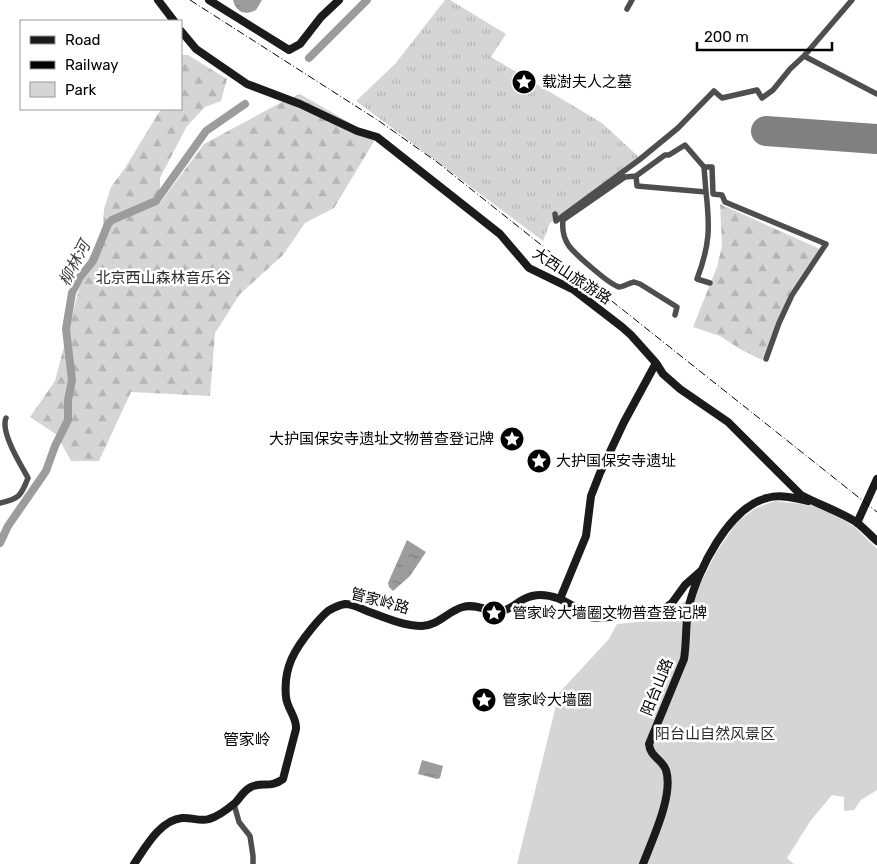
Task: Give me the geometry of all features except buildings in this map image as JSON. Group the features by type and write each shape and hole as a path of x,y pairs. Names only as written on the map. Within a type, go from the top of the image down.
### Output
{"street":[{"path":"158,0 173,20"},
{"path":"209,0 290,50 300,44 321,17 339,0"},
{"path":"627,9 632,0"},
{"path":"555,214 556,221 639,160 678,128 714,91 722,98 757,90 762,98 773,90 852,0"},
{"name":"大西山旅游路","path":"182,32 196,50 247,84 300,104 356,131 377,136 500,234 530,268 574,290 622,327 631,335 663,374 680,389 728,422 801,494 856,523 877,541"},
{"path":"804,56 877,94"},
{"path":"674,315 677,307 640,284 634,282 617,287 598,274 568,246 562,230 564,220 625,176 636,176 665,155 669,155 685,145 704,167 709,216 708,237 706,256 697,278 710,283"},
{"path":"704,167 712,167 713,194 722,195 725,202 826,244 792,295 779,323 766,359"},
{"path":"636,176 637,186 706,192"},
{"path":"560,599 586,536 591,496 600,473 624,422 656,364"},
{"path":"0,503 17,498 28,478 5,431 4,421 6,418"},
{"path":"856,523 877,479"},
{"path":"784,497 790,490 791,484"},
{"name":"阳台山路","path":"643,864 660,821 667,778 665,768 652,754 649,744 684,659 689,607 702,570 722,534 740,514 766,498 784,497 815,503"},
{"name":"管家岭路","path":"134,864 155,835 170,820 186,817 208,819 234,804 253,785 277,784 285,776 297,724 287,705 289,666 297,647 327,612 348,604 409,624 425,626 442,620 463,607 470,606 500,611 511,608 530,596 543,595 560,599 590,617 595,618 654,614 672,603 685,585 702,570"},
{"path":"234,804 239,822 250,836 253,864"}],"green space":[{"path":"445,0 450,0 506,34 491,57 602,123 640,158 550,223 543,241 356,101 395,64"},
{"name":"北京西山森林音乐谷","path":"182,55 188,55 227,79 221,101 205,107 187,126 160,178 160,203 204,144 300,94 376,138 334,208 305,223 283,255 240,294 215,333 210,396 131,392 99,461 71,461 57,435 30,417 55,381 84,270 103,228 104,209 111,187 125,168 160,110 182,110"},
{"path":"720,204 820,249 790,292 762,360 720,336 693,327 717,267 722,246"},
{"name":"阳台山自然风景区","path":"775,501 820,506 855,527 877,549 877,790 861,800 854,810 844,811 844,797 832,795 811,820 787,858 794,864 517,864 559,693 609,639 617,624 657,620 695,594 717,551 738,521 756,508"}],"water":[{"path":"233,0 262,0 256,10 245,13 236,7"},
{"path":"407,540 426,552 410,576 393,591 388,583"},
{"path":"422,760 443,766 440,778 437,779 418,774"}],"waterway":[{"name":"柳林河","path":"309,58 367,0"},
{"name":"柳林河","path":"0,543 8,526 46,471 55,446 68,420 68,400 72,380 66,329 72,293 80,277 93,261 108,224 112,220 156,201 206,131 245,104"}],"runway":[{"path":"766,131 877,139"}],"railway":[{"path":"190,0 379,121 437,162 877,512"}],"place":[{"name":"载澍夫人之墓","path":"524,82"},
{"name":"大护国保安寺遗址文物普查登记牌","path":"512,439"},
{"name":"大护国保安寺遗址","path":"539,461"},
{"name":"管家岭大墙圈文物普查登记牌","path":"494,613"},
{"name":"管家岭大墙圈","path":"484,700"}],"district":[{"name":"管家岭","path":"247,739"}]}
